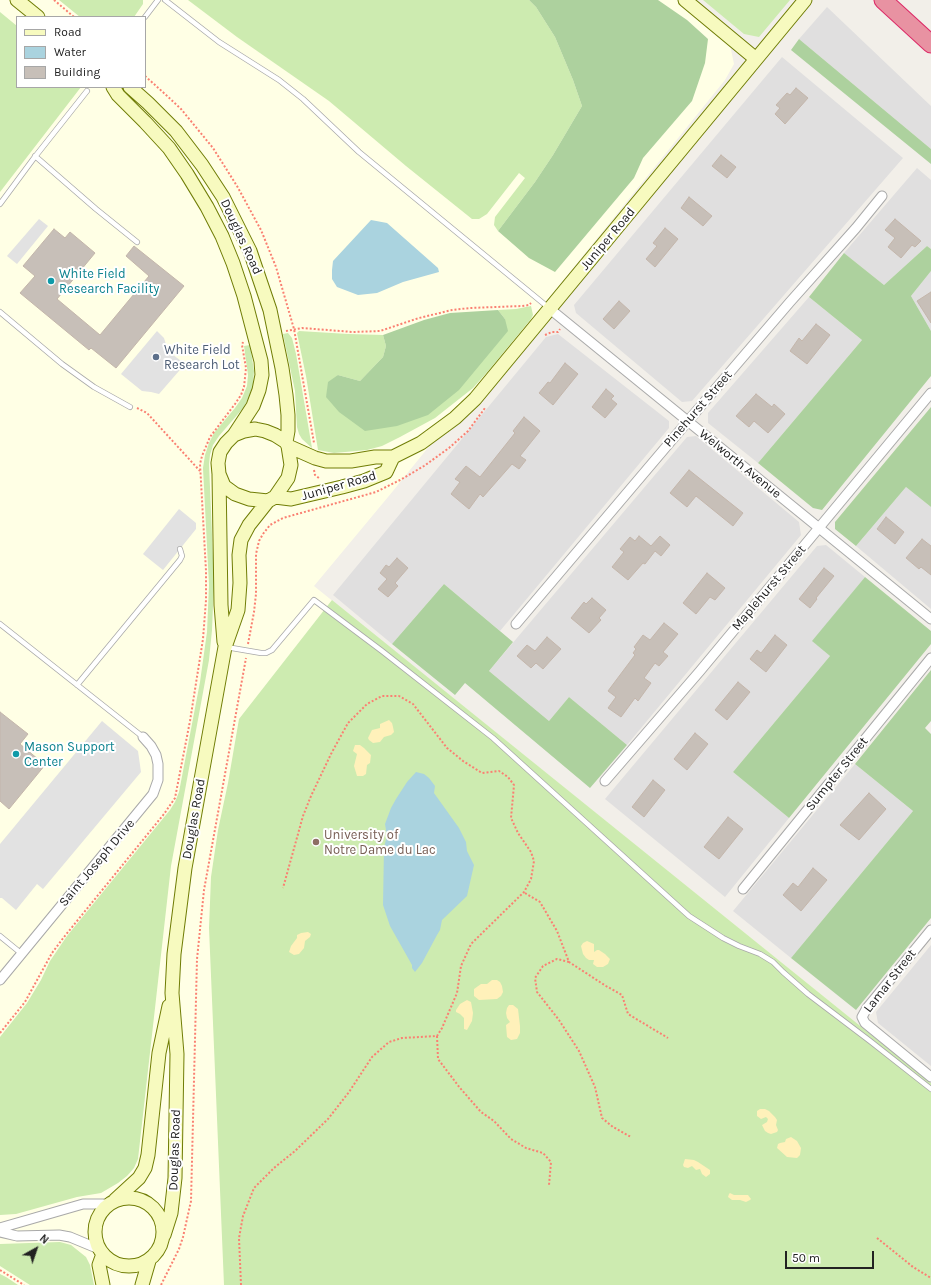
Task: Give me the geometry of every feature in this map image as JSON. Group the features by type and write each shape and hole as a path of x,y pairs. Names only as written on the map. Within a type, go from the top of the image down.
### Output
{"highway":[{"path":"883,0 931,44"}],"street":[{"path":"17,0 37,16"},
{"path":"685,0 756,59"},
{"name":"Juniper Road","path":"287,444 315,458 326,461 351,461 375,457 393,457 421,443 455,418 475,399 805,0"},
{"name":"Douglas Road","path":"114,88 118,95 168,148 187,174 222,236 233,263 244,296 261,361 262,375 259,390 253,406 234,435"},
{"name":"Douglas Road","path":"131,88 176,131 202,165 223,197 250,251 270,310 282,368 288,415 287,444"},
{"name":"Pinehurst Street","path":"516,624 688,421 856,228 882,196"},
{"name":"Welworth Avenue","path":"550,309 931,619"},
{"name":"Maplehurst Street","path":"605,781 700,671 931,393"},
{"path":"254,429 275,435 287,444 291,465 288,478 272,499 249,499 234,494 224,486 219,474 218,463 220,452 234,435 254,429"},
{"name":"Juniper Road","path":"272,499 291,499 342,487 364,480 386,472 393,457"},
{"name":"Douglas Road","path":"219,474 221,605 225,647"},
{"name":"Douglas Road","path":"164,1235 171,1212 175,1178 177,1054 172,993 174,954 185,868 225,647 238,610 240,583 238,555 241,540 249,525 272,499"},
{"name":"Sumpter Street","path":"743,889 931,658"},
{"name":"Saint Joseph Drive","path":"0,980 153,794 158,780 158,764 156,755 151,746 143,737"},
{"name":"Lamar Street","path":"931,930 867,1008 862,1017 865,1023 931,1077"},
{"name":"Douglas Road","path":"112,1202 139,1178 145,1168 148,1155 159,1053 172,993"},
{"path":"0,1228 82,1204 112,1202 132,1198 149,1204 158,1212 163,1223 164,1235 162,1245 157,1254 149,1261 130,1267 120,1266 110,1261 101,1252 70,1237 59,1235 17,1236 0,1232"},
{"path":"103,1285 99,1265 101,1252 96,1240 95,1230 97,1220 102,1211 112,1202"},
{"path":"142,1285 149,1261"}],"lane":[{"path":"146,16 158,0"},
{"path":"165,0 219,42 279,80 303,99 359,152 550,309"},
{"path":"0,204 35,156 87,91"},
{"path":"35,156 137,242"},
{"path":"0,312 62,364 94,387 130,408"},
{"path":"78,685 180,560 182,556 180,549"},
{"path":"225,647 261,653 266,653 272,650 314,600 493,738 689,916 723,938 749,951 760,954 773,962 808,994 931,1089"},
{"path":"0,624 143,737"},
{"path":"0,936 22,954"}],"path":[{"path":"54,0 73,16"},
{"path":"284,332 302,328 353,332 380,331 419,318 452,310 529,305 536,297"},
{"path":"0,1033 25,1002 52,953 171,805 175,798 203,639 206,600 206,571 200,464 210,437 235,404 244,387 246,368 242,347"},
{"path":"130,408 138,408 147,413 201,472"},
{"path":"314,465 315,475 324,482"},
{"path":"161,1285 179,1249 183,1237 190,1201 197,959 204,890 254,612 257,577 256,554 259,541 270,525 283,518 332,504"},
{"path":"283,888 303,816 331,754 348,723 367,704 382,696 399,696 413,704 447,748 463,761 482,773 499,771 508,777 514,784 511,818 534,861 531,879 524,892 471,944 461,966 457,993 437,1036 438,1059 481,1112 494,1121 511,1138 526,1148 543,1153 551,1162 549,1185"},
{"path":"524,892 540,902 557,931 569,962"},
{"path":"631,1137 613,1127 602,1118 595,1087 579,1051 559,1020 537,992 535,978 542,966 557,959 569,962 622,995 628,1014 668,1038"},
{"path":"242,1285 239,1238 243,1216 254,1188 328,1119 349,1092 372,1057 389,1042 402,1038 437,1036"},
{"path":"876,1238 931,1278"},
{"path":"0,1270 24,1285"}],"shaded area":[{"name":"University of Notre Dame du Lac","path":"0,0 677,0 730,45 734,64 725,80 393,491 314,586 931,1083 931,1285 0,1285"},
{"path":"827,7 931,106 931,149 799,39"},
{"path":"782,57 903,158 692,401 682,402 576,313 574,305"},
{"path":"917,168 931,180 931,249 927,246 884,285 844,253"},
{"path":"39,219 48,226 17,264 7,256"},
{"path":"931,271 931,331 911,296"},
{"path":"809,297 862,340 758,463 708,423 708,413"},
{"name":"White Field Research Lot","path":"157,331 164,338 168,351 185,364 159,394 142,391 121,374"},
{"path":"558,334 669,421 669,428 500,631 444,584 392,644 333,595 546,337"},
{"path":"696,436 799,522 801,535 627,745 569,697 549,721 489,671 687,437"},
{"path":"906,487 931,507 931,609 856,546"},
{"path":"179,509 196,523 196,529 163,570 143,554"},
{"path":"826,545 865,577 813,641 830,656 733,772 789,818 725,897 605,799 817,546"},
{"path":"102,721 138,751 141,772 43,889 37,884 16,910 0,898 0,844"},
{"path":"855,764 913,811 791,958 733,911"},
{"path":"931,945 931,1066 878,1023 876,1012"}],"green space":[{"path":"59,0 143,0 143,4 135,16 79,16"},
{"path":"188,0 529,0 536,7 555,37 582,106 535,182 498,231 494,225 495,217 525,178 519,173 487,214 479,219 472,219 329,101 237,37"},
{"path":"529,0 658,0 687,20 708,39 705,63 692,101 643,158 634,178 555,272 529,258 498,231 535,182 582,106 555,37 536,7"},
{"path":"703,0 790,0 759,37 744,34"},
{"path":"0,12 16,25 16,88 80,88 0,192"},
{"path":"799,39 931,149 931,164 791,50"},
{"path":"927,246 931,249 931,271 911,296 931,331 931,376 822,510 813,508 758,463 862,340 809,297 844,253 884,285"},
{"path":"531,306 533,315 531,319 489,370 473,388 435,418 382,446 367,450 334,453 318,450 306,376 297,333 299,331 383,335 386,346 383,357 360,381 338,375 326,397 505,319 498,310"},
{"path":"498,310 505,319 508,331 459,390 428,415 397,426 365,431 339,412 326,397 328,382 338,375 360,381 383,357 386,346 383,335 424,320 450,313"},
{"path":"288,333 292,338 296,354 312,448 302,439 297,427 295,391 283,334"},
{"path":"250,345 254,371 253,384 250,394 244,407 213,445 210,455 209,464 214,582 209,660 171,866 138,1159 134,1168 127,1176 101,1193 77,1197 16,1214 0,1215 0,1037 27,1003 41,980 50,961 67,936 170,810 179,792 200,682 207,632 209,585 203,468 205,455 214,433 235,408 242,398 247,386 248,375 244,346"},
{"path":"931,407 931,507 906,487 856,546 835,529 835,522"},
{"path":"865,577 931,631 931,644 789,818 733,772 830,656 812,641"},
{"path":"444,584 513,642 489,671 549,721 569,697 627,745 590,788 465,683 455,695 392,644"},
{"path":"332,600 931,1083 931,1285 224,1285 209,928 211,877 218,830 239,719"},
{"path":"931,670 931,721 925,728 931,734 931,918 856,1010 791,958 913,811 855,764"},
{"path":"60,1242 71,1245 86,1257 90,1265 94,1285 30,1285 0,1266 0,1244"},
{"path":"0,1274 6,1277 18,1285 0,1285"}],"sand":[{"path":"389,720 392,723 394,732 391,735 384,737 380,742 373,743 369,740 368,738 372,730 380,728 380,724"},
{"path":"355,745 360,745 371,755 370,763 367,765 366,774 363,776 357,776 354,766 357,754 353,751"},
{"path":"308,932 311,934 310,937 305,941 304,948 299,954 294,955 289,952 291,946 297,938 297,935"},
{"path":"587,941 594,944 594,952 599,950 610,959 608,964 603,967 597,967 593,964 594,960 589,960 586,958 583,954 581,946"},
{"path":"492,980 497,980 500,982 503,992 501,996 497,999 479,1000 474,996 474,989 481,984 487,984"},
{"path":"467,1000 471,1002 473,1013 472,1021 467,1030 464,1029 464,1018 456,1012 456,1010 460,1004"},
{"path":"509,1005 513,1005 518,1009 520,1026 520,1033 517,1039 511,1040 507,1037 506,1025 510,1022 506,1013"},
{"path":"760,1109 769,1111 775,1117 777,1120 777,1132 771,1134 765,1131 762,1125 767,1122 768,1119 766,1117 761,1119 757,1116 757,1111"},
{"path":"791,1137 797,1141 801,1148 800,1155 797,1158 787,1157 777,1148 778,1144 785,1142 786,1139"},
{"path":"685,1159 698,1162 710,1170 710,1174 706,1177 702,1174 700,1169 696,1170 692,1166 688,1168 684,1167 683,1165"},
{"path":"730,1193 734,1195 748,1195 751,1199 746,1202 732,1200 728,1197"}],"water":[{"path":"371,220 387,223 438,268 439,272 403,282 377,293 358,295 337,287 332,279 333,261"},
{"path":"416,772 424,774 435,786 434,793 459,828 466,842 467,851 474,865 467,896 442,920 440,930 422,963 415,972 390,926 383,905 384,847 387,836 385,824 396,799 407,782"}],"building":[{"path":"796,88 808,98 785,124 775,114 780,108 776,105 787,93 790,95"},
{"path":"721,155 736,167 727,178 712,166"},
{"path":"689,197 712,216 703,226 681,208"},
{"path":"895,219 921,241 915,247 912,245 901,258 888,247 895,238 885,230"},
{"path":"665,228 678,239 655,267 646,259 657,246 653,243"},
{"name":"White Field Research Facility","path":"54,229 65,238 70,232 95,253 57,299 100,335 149,276 126,256 134,246 184,286 116,368 91,348 89,350 20,293 35,276 23,266"},
{"path":"931,292 931,323 917,301"},
{"path":"619,301 630,311 614,329 603,319"},
{"path":"816,324 830,335 807,364 790,351 799,338 802,341"},
{"path":"565,363 578,374 553,405 539,393 548,382 550,383"},
{"path":"606,389 614,396 611,399 617,404 605,418 592,407"},
{"path":"756,394 772,407 774,404 785,414 768,433 754,421 749,427 736,416"},
{"path":"524,417 540,431 520,456 526,460 519,469 512,464 483,497 480,494 469,509 451,494 460,482 455,479 466,466 480,477 515,433 513,431"},
{"path":"689,470 743,513 733,526 696,496 687,507 670,493"},
{"path":"886,517 904,532 895,544 877,529"},
{"path":"639,536 651,546 660,536 670,545 661,556 655,551 645,564 643,563 628,580 612,567 624,552 620,549 630,537 635,541"},
{"path":"922,539 931,546 931,575 921,567 919,569 906,558"},
{"path":"397,558 408,568 395,583 398,586 388,597 378,589 387,579 380,573 386,565 389,567"},
{"path":"824,568 834,576 810,608 799,599"},
{"path":"707,573 725,588 715,600 710,597 696,614 683,603"},
{"path":"592,598 606,610 599,618 601,620 589,633 571,618 584,602 586,604"},
{"path":"664,623 678,634 663,652 668,656 659,666 655,663 644,678 651,683 638,701 635,698 621,717 608,708 616,697 608,691 635,655 633,653 636,649 634,647 643,635 650,640"},
{"path":"775,635 787,645 766,672 750,659 757,650 761,653"},
{"path":"547,637 561,649 543,669 536,663 531,668 517,656 527,645 535,651"},
{"path":"738,682 750,692 727,720 715,710"},
{"name":"Mason Support Center","path":"0,712 28,734 20,744 45,765 9,809 0,801"},
{"path":"695,733 708,744 687,770 674,759"},
{"path":"653,780 665,790 644,817 632,807"},
{"path":"869,793 886,809 859,840 840,825"},
{"path":"728,817 743,829 719,859 704,847"},
{"path":"813,868 827,880 801,911 783,895 793,883 798,887"}],"place":[{"name":"White Field Research Facility","path":"51,281"},
{"name":"White Field Research Lot","path":"156,357"},
{"name":"Mason Support Center","path":"16,754"},
{"name":"University of Notre Dame du Lac","path":"316,842"}]}
